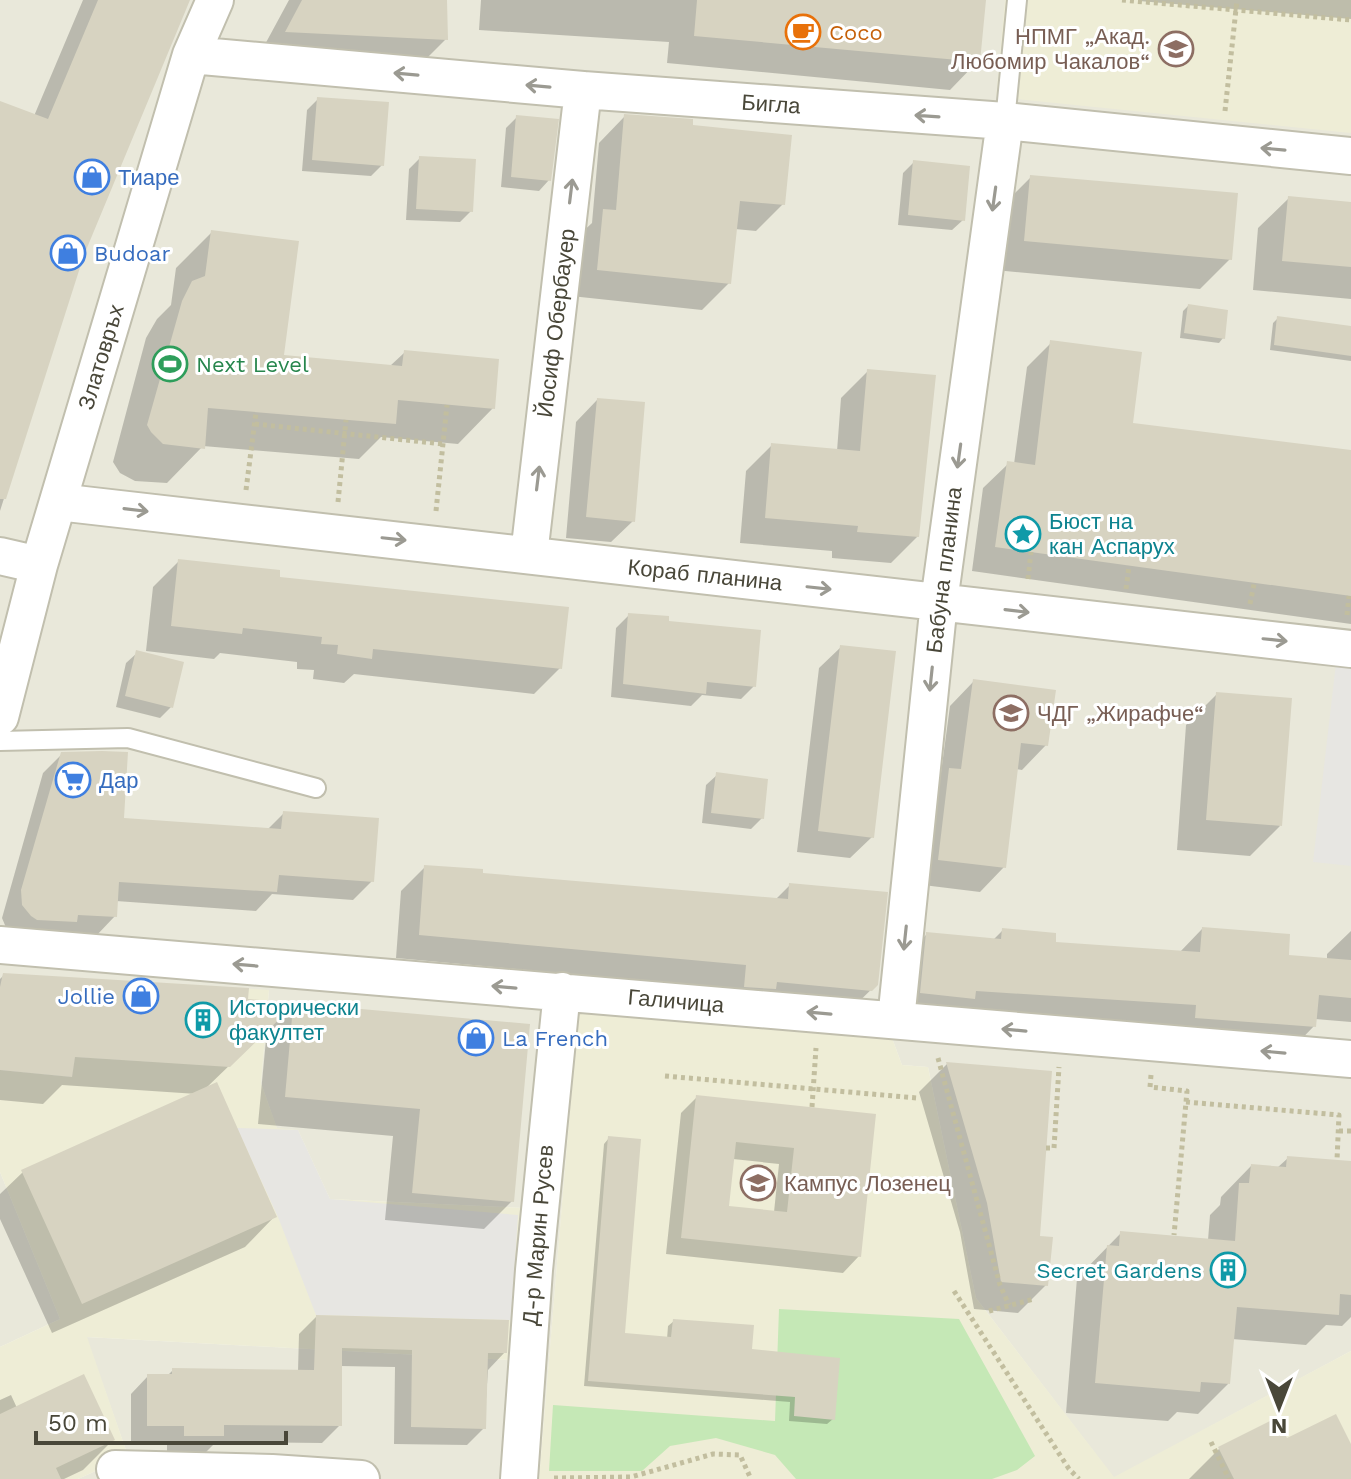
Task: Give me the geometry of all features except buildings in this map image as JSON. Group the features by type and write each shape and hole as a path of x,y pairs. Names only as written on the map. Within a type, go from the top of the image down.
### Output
{"street":[{"name":"Златовръх","path":"0,717 39,565 191,55 215,0"},
{"name":"Бигла","path":"191,55 583,90 1005,121 1351,156"},
{"name":"Йосиф Обербауер","path":"529,555 583,90"},
{"name":"Бабуна планина","path":"912,1022 939,602 1005,121"},
{"name":"Кораб планина","path":"58,502 1351,649"},
{"path":"0,556 39,565"},
{"name":"Галичица","path":"0,945 1351,1059"},
{"name":"Д-р Марин Русев","path":"536,1478 534,1270 562,991"},
{"path":"115,1469 361,1479"}],"lane":[{"path":"1005,121 1017,0"},
{"path":"0,741 128,738 316,788"}],"path":[{"path":"1122,0 1351,20"},
{"path":"1221,144 1237,0"},
{"path":"433,544 447,405"},
{"path":"242,523 256,412"},
{"path":"335,533 346,420"},
{"path":"255,424 443,444"},
{"path":"1030,563 1031,552"},
{"path":"912,1022 1009,1305"},
{"path":"1046,1148 1054,1148 1061,1034"},
{"path":"812,1107 816,1046"},
{"path":"665,1076 917,1098"},
{"path":"1165,1089 1187,1091 1174,1235"},
{"path":"1186,1102 1339,1115 1337,1160"},
{"path":"1339,1131 1351,1131"},
{"path":"954,1291 1069,1469 1079,1479"},
{"path":"989,1311 1034,1299"},
{"path":"1211,1442 1229,1479"},
{"path":"536,1478 631,1477 713,1454 727,1453 740,1455 751,1479"}],"shaded area":[{"path":"0,0 1351,0 1351,1351 1114,1478 976,1298 928,1067 902,1065 892,1038 578,1013 539,1479 78,1479 128,1456 86,1337 512,1360 524,1208 330,1199 298,1130 277,1129 261,1083 269,990 157,1062 75,1057 72,1077 0,1070"},
{"name":"НПМГ „Акад. Любомир Чакалов“","path":"1005,0 1351,0 1351,133 996,97"},
{"path":"1336,663 1351,665 1351,866 1313,862"},
{"path":"162,983 269,990 261,1083 277,1128 298,1130 330,1199 524,1208 512,1360 87,1337 128,1456 78,1479 0,1479 0,1347 60,1319 0,1172 0,1070 72,1077 75,1057 157,1062"},
{"name":"Кампус Лозенец","path":"578,1013 892,1038 902,1065 928,1067 976,1298 1114,1477 1351,1351 1351,1479 539,1479"},
{"path":"237,1128 298,1130 330,1199 518,1215 511,1320 316,1315 278,1217"},
{"path":"0,1172 60,1319 0,1347"}],"green space":[{"path":"779,1309 959,1319 1035,1456 1017,1470 992,1479 796,1479 775,1455 716,1438 670,1446 642,1471 549,1471 553,1405 775,1421"}],"place":[{"name":"Coco","path":"803,32"},
{"name":"НПМГ „Акад. Любомир Чакалов“","path":"1176,49"},
{"name":"Тиаре","path":"92,177"},
{"name":"Budoar","path":"68,253"},
{"name":"Next Level","path":"170,364"},
{"name":"Бюст на кан Аспарух","path":"1023,534"},
{"name":"ЧДГ „Жирафче“","path":"1011,713"},
{"name":"Дар","path":"73,780"},
{"name":"Jollie","path":"141,996"},
{"name":"Исторически факултет","path":"203,1020"},
{"name":"La French","path":"476,1038"},
{"name":"Кампус Лозенец","path":"758,1183"},
{"name":"Secret Gardens","path":"1228,1270"}]}
